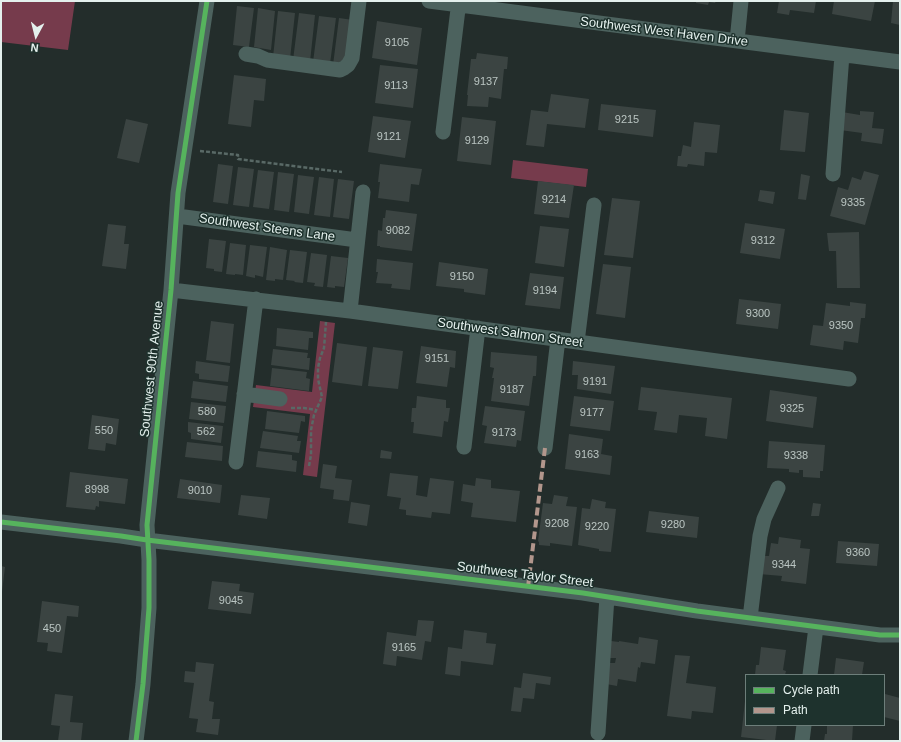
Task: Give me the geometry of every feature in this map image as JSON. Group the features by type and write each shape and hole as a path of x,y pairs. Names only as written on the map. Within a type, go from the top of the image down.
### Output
{"street":[{"name":"Southwest 90th Avenue","path":"136,741 143,684 149,608 147,525 171,290 178,193 206,1"},
{"path":"246,54 258,56 267,60 340,70 348,65 352,58 359,1"},
{"name":"Southwest West Haven Drive","path":"429,1 459,3 900,62"},
{"path":"737,41 741,1"},
{"path":"443,132 459,3"},
{"path":"833,174 842,55"},
{"path":"350,311 363,192"},
{"path":"577,342 594,205"},
{"name":"Southwest Steens Lane","path":"177,216 357,240"},
{"name":"Southwest Salmon Street","path":"171,290 328,308 848,379"},
{"path":"236,462 256,300"},
{"path":"464,447 478,328"},
{"path":"545,448 558,339"},
{"path":"244,394 280,399"},
{"path":"750,618 760,536 764,519 778,488"},
{"name":"Southwest Taylor Street","path":"1,522 575,592 697,611 816,627 880,635 900,635"},
{"path":"598,733 607,597"},
{"path":"810,674 816,627"},
{"path":"802,741 804,726"}],"path":[{"path":"185,149 238,155 238,159 342,172"},
{"path":"309,466 311,455 311,430 314,415 322,397 318,380 318,368 325,339 325,326 328,308"},
{"path":"280,399 285,406 316,410"}],"shaded area":[{"path":"1,1 75,1 68,50 1,42"},
{"path":"513,160 588,169 586,187 511,178"},
{"path":"320,321 335,323 317,477 303,475 310,414 253,407 256,385 312,392"}],"building":[{"path":"696,1 716,1 715,3 709,2 708,5 696,3"},
{"path":"779,1 816,1 814,13 790,10 789,15 777,13"},
{"path":"834,1 875,1 871,21 832,14"},
{"path":"893,1 900,1 900,25 891,23"},
{"path":"237,6 254,8 249,47 233,45"},
{"path":"258,8 275,11 271,50 254,47"},
{"path":"278,11 295,13 290,59 273,57"},
{"path":"299,13 315,15 310,62 293,60"},
{"path":"319,16 336,18 330,64 313,62"},
{"path":"339,18 353,20 349,62 340,61 339,66 333,65"},
{"path":"377,21 422,28 417,65 372,58"},
{"path":"477,53 508,57 507,69 504,69 501,99 489,97 488,107 467,106 471,59 476,59"},
{"path":"380,65 418,69 413,108 375,103"},
{"path":"234,75 266,79 264,101 254,100 251,127 228,124"},
{"path":"551,94 589,99 585,128 547,124 544,147 526,145 531,110 548,112"},
{"path":"601,104 656,110 653,137 598,130"},
{"path":"784,110 809,113 805,152 780,150"},
{"path":"860,111 874,112 872,128 884,129 882,144 861,141 862,133 840,130 842,112 860,115"},
{"path":"373,116 411,121 405,158 368,152"},
{"path":"462,117 496,121 491,165 457,161"},
{"path":"126,119 148,124 139,163 117,158"},
{"path":"694,122 720,125 717,153 705,152 704,166 688,164 687,167 677,166 678,156 681,156 683,145 691,147"},
{"path":"218,164 233,166 228,204 213,202"},
{"path":"380,164 422,169 419,185 411,184 409,202 378,198"},
{"path":"238,167 254,169 249,207 233,205"},
{"path":"258,170 274,172 269,209 253,207"},
{"path":"864,171 879,175 865,225 830,216 838,187 848,190 852,177 861,180"},
{"path":"278,172 294,174 289,212 274,210"},
{"path":"801,174 810,176 806,200 798,199"},
{"path":"298,175 314,177 309,214 294,212"},
{"path":"319,177 334,179 330,217 314,215"},
{"path":"338,179 354,181 349,219 333,217"},
{"path":"538,181 574,185 569,218 534,214"},
{"path":"760,190 775,192 773,204 758,201"},
{"path":"612,198 640,201 633,258 604,255"},
{"path":"386,210 417,214 412,251 377,246 378,230 382,231 383,218 385,218"},
{"path":"745,223 785,229 780,259 740,253"},
{"path":"108,224 126,226 124,244 129,244 126,269 102,266"},
{"path":"540,226 569,229 564,267 535,263"},
{"path":"859,232 860,288 837,288 836,251 829,251 827,233"},
{"path":"209,239 226,241 222,272 206,268"},
{"path":"230,243 246,245 243,275 226,274"},
{"path":"250,245 267,247 263,277 255,275 255,278 246,276"},
{"path":"270,247 287,250 283,280 266,280"},
{"path":"290,250 307,252 303,283 286,280"},
{"path":"311,253 327,255 323,287 314,286 315,283 307,282"},
{"path":"331,256 348,258 344,287 327,287"},
{"path":"377,259 413,263 410,290 391,288 392,284 376,283 378,272 376,272"},
{"path":"439,262 488,269 485,295 464,292 464,289 436,286"},
{"path":"603,264 631,267 625,318 596,314"},
{"path":"530,273 564,277 560,309 525,305"},
{"path":"739,299 781,304 778,329 736,324"},
{"path":"850,302 866,304 865,318 861,318 858,343 844,341 843,350 810,345 813,325 823,326 826,303 850,306"},
{"path":"211,321 234,324 230,363 206,360"},
{"path":"277,328 313,332 313,338 309,338 308,350 276,346"},
{"path":"337,343 367,347 362,386 332,382"},
{"path":"421,346 456,351 455,368 450,367 447,387 416,383"},
{"path":"373,347 403,351 398,389 368,386"},
{"path":"273,349 308,353 307,358 310,358 309,370 271,365"},
{"path":"491,352 537,356 536,376 533,376 529,406 491,401 494,368 490,367"},
{"path":"196,361 230,366 228,382 199,379 199,374 195,373"},
{"path":"573,361 615,366 611,394 577,389 578,375 572,375"},
{"path":"272,368 307,372 306,378 310,379 309,391 270,386"},
{"path":"193,381 228,386 226,402 191,398"},
{"path":"641,387 732,398 727,439 705,436 707,418 679,415 677,433 654,430 657,412 638,410"},
{"path":"770,390 817,397 813,428 766,421"},
{"path":"417,396 446,400 446,408 450,408 448,422 444,421 442,437 413,433 414,422 411,422 412,408 416,408"},
{"path":"574,396 614,401 610,431 570,426"},
{"path":"191,402 226,406 224,423 189,419"},
{"path":"485,406 525,411 521,441 517,440 516,447 484,443 487,426 482,425"},
{"path":"267,411 305,416 305,422 301,421 299,433 265,429"},
{"path":"92,415 119,419 116,445 106,443 105,451 88,449"},
{"path":"188,422 223,426 221,443 191,439 191,433 188,432"},
{"path":"263,431 298,436 297,441 301,441 299,453 260,448"},
{"path":"569,434 603,439 601,454 612,456 610,475 565,469"},
{"path":"769,441 825,445 823,471 820,471 820,478 803,477 803,470 799,470 799,473 789,472 789,469 767,468"},
{"path":"187,442 223,446 222,461 185,457"},
{"path":"381,450 392,452 391,459 380,458"},
{"path":"258,451 292,455 292,460 297,461 296,472 256,467"},
{"path":"323,464 337,466 335,478 352,480 349,501 333,499 334,490 320,488"},
{"path":"70,472 128,479 125,504 99,501 99,507 96,506 95,510 66,507"},
{"path":"390,473 418,476 416,495 427,497 430,478 454,481 450,514 432,512 431,518 406,515 406,510 399,509 401,498 387,496"},
{"path":"476,478 491,480 491,488 520,491 516,522 471,517 473,503 461,501 463,484 475,486"},
{"path":"180,479 222,485 220,503 177,498"},
{"path":"241,495 270,498 267,519 238,515"},
{"path":"554,495 568,497 566,506 577,507 572,546 550,543 550,546 539,545 538,541 543,503 552,504"},
{"path":"592,499 606,502 605,508 616,509 611,552 599,551 599,549 578,545 582,508 590,509"},
{"path":"351,502 370,505 367,526 348,523"},
{"path":"813,503 821,504 819,516 811,516"},
{"path":"649,511 699,517 697,538 646,532"},
{"path":"779,537 801,540 800,548 810,549 806,584 781,581 782,576 759,574 760,556 769,556 771,543 778,544"},
{"path":"838,541 879,544 877,566 836,563"},
{"path":"1,566 5,567 2,592 1,591"},
{"path":"212,581 240,584 239,591 254,593 251,614 208,609"},
{"path":"42,601 79,606 78,617 67,616 62,653 47,651 48,643 37,642"},
{"path":"418,620 434,621 431,642 425,641 422,660 397,656 396,666 383,664 387,632 416,636"},
{"path":"464,630 487,633 486,643 496,644 493,665 461,661 460,676 445,674 448,647 462,649"},
{"path":"639,637 658,640 655,664 641,662 640,668 638,667 636,682 618,679 617,686 606,684 608,663 615,663 616,658 609,658 611,641 638,644"},
{"path":"761,647 786,650 783,670 786,671 785,674 755,674 756,665 759,665"},
{"path":"675,655 690,656 686,683 716,687 713,713 692,711 691,719 667,716"},
{"path":"836,658 864,662 862,674 834,674"},
{"path":"196,662 214,664 209,701 214,702 212,719 220,719 218,735 196,732 198,719 189,718 194,683 184,682 185,671 195,672"},
{"path":"523,673 551,677 550,685 536,683 534,699 523,698 521,712 511,711 514,687 521,688"},
{"path":"55,694 73,696 70,722 83,723 81,741 58,741 60,726 51,725"},
{"path":"885,694 900,698 900,721 885,717"},
{"path":"745,701 745,726 777,726 775,741 741,737"},
{"path":"827,726 853,726 852,741 824,741 825,734 827,734"}],"marked path":[{"path":"528,587 545,448"}],"cycle path":[{"path":"136,741 143,684 149,608 147,525 171,290 178,193 207,1"},
{"path":"1,522 583,593 697,611 880,635 900,635"}]}
